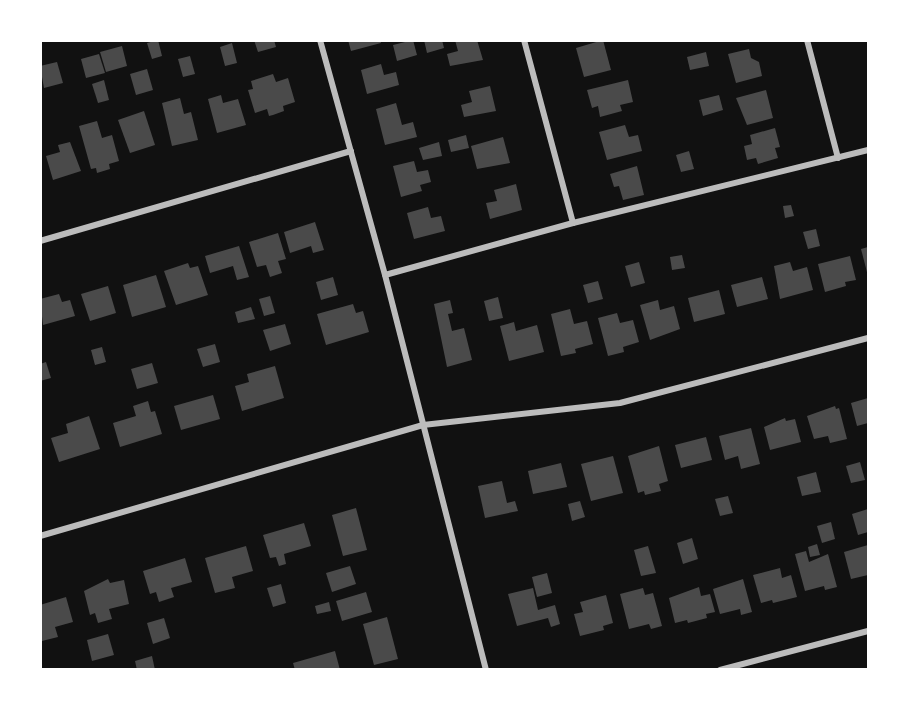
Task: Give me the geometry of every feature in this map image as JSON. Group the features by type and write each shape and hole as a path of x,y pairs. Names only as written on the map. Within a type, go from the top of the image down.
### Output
{"street":[{"path":"320,40 385,275 486,669"},
{"path":"524,40 573,223"},
{"path":"807,40 838,158"},
{"path":"385,275 573,223 868,150"},
{"path":"40,241 351,151"},
{"path":"40,536 423,425 620,403 868,338"},
{"path":"720,669 868,631"}],"building":[{"path":"158,40 162,56 152,59 147,43"},
{"path":"254,40 274,40 276,47 258,52"},
{"path":"348,40 380,40 381,43 351,51"},
{"path":"413,40 417,55 397,61 393,45"},
{"path":"424,40 442,40 444,48 427,53"},
{"path":"455,40 477,40 483,60 450,66 447,54 458,51"},
{"path":"603,40 611,70 584,77 576,48"},
{"path":"232,43 237,63 225,66 220,47"},
{"path":"122,46 127,66 106,72 100,52"},
{"path":"749,49 751,58 759,62 762,76 736,83 728,54"},
{"path":"706,52 709,66 690,70 687,57"},
{"path":"99,54 105,73 86,78 81,59"},
{"path":"190,56 195,74 183,77 178,59"},
{"path":"57,62 63,83 44,88 40,66"},
{"path":"381,64 384,75 396,72 399,85 367,94 361,70"},
{"path":"147,69 153,90 136,95 130,74"},
{"path":"273,74 276,82 288,78 295,102 283,106 284,111 273,115 269,116 267,109 255,113 248,90 253,89 251,81"},
{"path":"104,80 109,100 98,103 92,84"},
{"path":"628,80 633,102 620,105 622,111 600,117 598,106 592,108 587,90"},
{"path":"490,86 496,111 464,117 461,105 472,102 469,91"},
{"path":"766,90 773,118 747,125 736,98"},
{"path":"221,95 223,103 238,99 246,125 217,133 208,99"},
{"path":"719,95 723,110 703,116 699,100"},
{"path":"180,98 184,114 191,112 198,140 172,146 162,103"},
{"path":"396,103 402,125 413,122 417,137 385,145 376,109"},
{"path":"144,111 155,145 130,153 118,120"},
{"path":"97,121 102,138 112,135 119,161 109,164 110,169 97,173 96,168 91,169 79,126"},
{"path":"625,125 629,137 638,135 642,151 607,160 599,132"},
{"path":"775,128 780,147 775,148 778,158 758,164 756,158 747,160 744,146 752,144 750,135"},
{"path":"466,135 469,148 451,152 448,140"},
{"path":"503,137 510,163 477,169 471,146"},
{"path":"70,142 81,171 53,180 46,156 60,152 58,145"},
{"path":"439,142 442,156 423,160 419,148"},
{"path":"689,151 694,169 681,172 676,155"},
{"path":"414,161 417,172 428,170 431,182 420,185 422,191 401,197 393,166"},
{"path":"637,166 644,195 623,200 619,186 614,187 610,174"},
{"path":"516,184 522,210 490,219 486,203 497,201 494,190"},
{"path":"791,205 794,216 785,218 783,206"},
{"path":"428,207 431,218 441,216 445,231 414,239 407,213"},
{"path":"315,222 324,250 313,253 311,246 290,253 284,232"},
{"path":"816,229 820,246 808,249 803,232"},
{"path":"278,233 286,259 278,261 282,273 270,277 266,265 257,267 249,242"},
{"path":"239,246 249,277 237,280 233,266 210,273 205,256"},
{"path":"868,247 868,276 861,249"},
{"path":"682,255 685,268 672,270 670,257"},
{"path":"850,256 856,280 845,282 846,286 825,292 818,264"},
{"path":"639,262 645,283 631,287 625,266"},
{"path":"790,262 793,271 807,267 813,290 780,299 774,266"},
{"path":"188,263 190,268 198,266 208,295 176,305 164,271"},
{"path":"156,275 166,307 132,317 123,285"},
{"path":"333,277 338,295 321,300 316,282"},
{"path":"762,277 768,299 737,307 731,285"},
{"path":"598,281 603,299 588,303 583,285"},
{"path":"108,286 116,313 90,321 81,294"},
{"path":"719,290 725,314 694,322 688,298"},
{"path":"59,294 62,302 70,300 75,316 43,325 40,299"},
{"path":"270,296 275,313 264,316 259,299"},
{"path":"498,297 503,318 489,321 484,301"},
{"path":"450,300 453,313 448,314 452,331 464,328 472,360 447,367 434,304"},
{"path":"658,300 660,310 674,306 680,329 650,340 640,305"},
{"path":"353,304 356,313 363,311 369,332 326,345 317,314"},
{"path":"251,307 255,319 238,323 235,312"},
{"path":"570,309 574,324 587,321 593,344 575,349 576,353 561,356 551,314"},
{"path":"617,313 620,323 633,320 639,342 623,347 624,352 608,356 598,318"},
{"path":"514,322 516,331 537,325 544,352 509,361 500,326"},
{"path":"285,324 291,344 270,351 263,330"},
{"path":"215,344 220,362 203,367 197,349"},
{"path":"102,347 106,362 95,365 91,350"},
{"path":"46,362 51,378 40,381 40,364"},
{"path":"152,363 158,383 137,389 131,369"},
{"path":"275,366 284,398 242,411 235,386 249,382 247,374"},
{"path":"213,395 220,419 181,430 174,406"},
{"path":"868,398 868,423 857,426 851,403"},
{"path":"148,401 151,412 155,411 162,434 120,447 113,423 136,416 133,406"},
{"path":"835,406 836,409 839,408 847,439 830,443 828,436 814,439 807,416"},
{"path":"89,416 100,449 59,462 51,438 68,433 66,424"},
{"path":"785,418 786,421 795,419 801,442 770,450 764,427"},
{"path":"751,428 760,464 741,469 738,456 725,460 719,436"},
{"path":"706,437 712,460 681,468 675,445"},
{"path":"659,446 668,481 659,484 661,491 645,495 644,491 638,493 628,456"},
{"path":"613,456 623,493 591,501 581,464"},
{"path":"860,462 865,480 851,483 846,466"},
{"path":"561,463 567,487 533,494 528,471"},
{"path":"816,472 821,492 802,496 797,477"},
{"path":"502,481 507,503 515,501 518,511 485,518 478,486"},
{"path":"728,496 733,513 720,516 715,499"},
{"path":"580,501 585,517 572,521 568,504"},
{"path":"356,508 367,550 343,556 332,515"},
{"path":"868,509 868,532 858,535 852,514"},
{"path":"831,522 835,539 822,543 817,526"},
{"path":"304,523 311,546 284,554 286,564 279,566 276,557 270,558 263,535"},
{"path":"692,538 698,559 683,564 677,543"},
{"path":"817,544 820,555 810,557 808,547"},
{"path":"868,545 868,575 851,579 844,552"},
{"path":"246,546 253,571 232,577 235,588 215,593 205,558"},
{"path":"648,546 656,573 641,576 634,550"},
{"path":"806,551 809,562 828,554 837,587 825,590 824,586 805,591 795,554"},
{"path":"185,558 192,582 171,588 174,597 159,602 156,592 150,594 143,571"},
{"path":"350,566 356,584 332,592 326,573"},
{"path":"780,568 782,578 791,575 797,597 773,603 772,600 761,603 753,575"},
{"path":"547,573 552,593 537,597 532,577"},
{"path":"108,579 110,583 124,580 129,604 109,609 112,619 98,623 95,613 90,615 84,591"},
{"path":"743,579 752,612 741,615 740,609 720,614 713,589"},
{"path":"281,584 286,603 273,607 267,588"},
{"path":"699,587 701,596 710,594 715,612 706,614 707,618 688,623 687,620 675,623 669,598"},
{"path":"533,588 538,610 555,605 560,624 551,627 548,618 517,626 508,594"},
{"path":"643,588 645,595 653,593 662,626 651,629 649,624 629,629 620,594"},
{"path":"366,592 372,612 342,621 336,601"},
{"path":"606,595 613,623 603,626 604,630 580,636 574,614 583,612 580,602"},
{"path":"66,597 73,622 55,627 58,637 42,641 40,605"},
{"path":"329,602 331,611 317,614 315,606"},
{"path":"387,617 398,659 374,665 363,624"},
{"path":"164,618 170,638 153,644 147,623"},
{"path":"108,634 114,655 92,661 87,640"},
{"path":"335,651 340,670 295,670 293,663"},
{"path":"152,656 155,670 137,670 135,661"}]}
